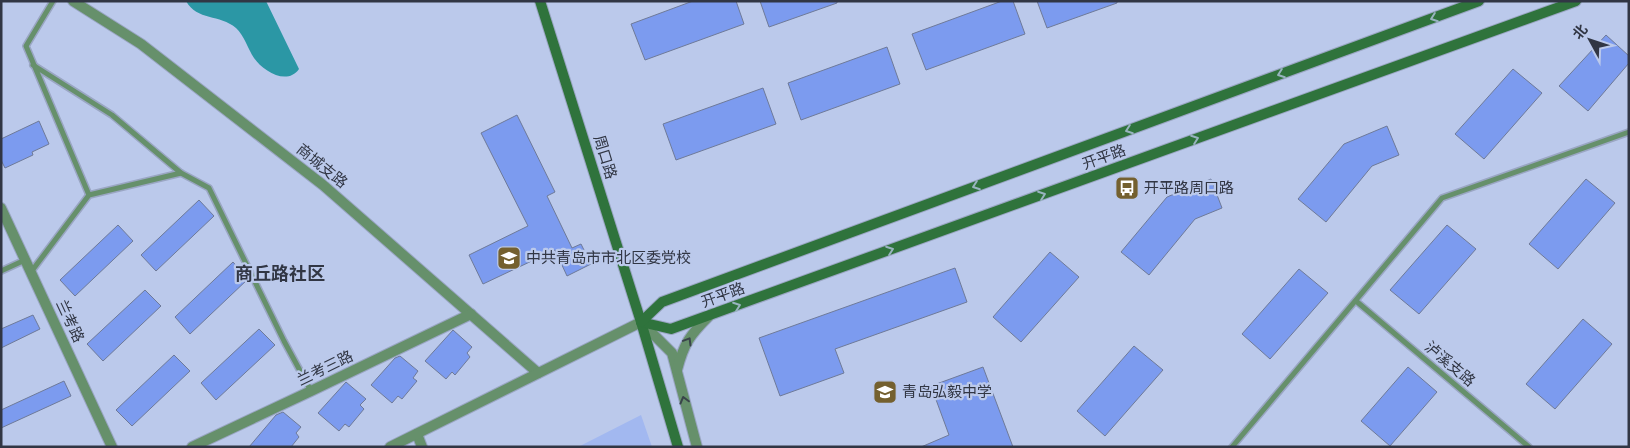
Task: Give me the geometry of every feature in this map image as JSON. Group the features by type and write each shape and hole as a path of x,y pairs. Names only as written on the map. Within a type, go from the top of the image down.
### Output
{"main road":[{"name":"周口路","path":"540,1 641,322 678,447"},
{"name":"开平路","path":"641,322 662,302 1479,1"},
{"name":"开平路","path":"641,322 671,329 709,316 1576,1"}],"street":[{"name":"商城支路","path":"73,1 141,44 323,185 538,373"},
{"name":"兰考路","path":"1,208 112,447"},
{"name":"兰考三路","path":"192,447 311,392 471,314"},
{"path":"676,371 682,351 690,336 709,316"},
{"name":"周口路","path":"641,322 672,353 697,447"},
{"name":"开平路","path":"390,447 641,322"},
{"path":"417,434 422,447"}],"lane":[{"path":"53,1 26,46 89,195"},
{"path":"33,65 112,115 181,174 209,188 311,392"},
{"path":"1232,447 1442,198 1629,132"},
{"path":"31,272 89,195 181,174"},
{"path":"1,271 26,260"},
{"name":"泸溪支路","path":"1356,301 1529,447"}],"shaded area":[{"path":"186,1 266,1 299,69 294,74 288,76 275,75 269,72 254,58 236,28 223,21 196,12"},
{"path":"641,415 652,447 578,447"}],"building":[{"path":"693,1 736,1 744,24 645,60 631,24"},
{"path":"760,1 837,1 837,3 769,27"},
{"path":"1002,1 1013,1 1025,34 926,70 912,34"},
{"path":"1037,1 1117,1 1117,3 1047,28"},
{"path":"1606,35 1629,56 1629,63 1588,111 1559,86"},
{"path":"887,47 900,84 801,120 788,83"},
{"path":"1513,69 1542,93 1484,159 1455,134"},
{"path":"763,88 776,124 676,160 663,124"},
{"path":"517,115 555,192 547,196 572,248 581,244 591,264 567,276 555,250 483,284 469,255 528,226 481,133"},
{"path":"39,121 49,144 32,152 33,155 5,168 1,160 1,139"},
{"path":"1387,126 1399,155 1372,166 1326,222 1298,199 1344,144"},
{"path":"1211,179 1222,208 1195,219 1149,275 1121,252 1167,197"},
{"path":"1586,179 1615,203 1558,269 1529,244"},
{"path":"199,200 214,216 156,271 141,255"},
{"path":"118,225 133,241 75,296 60,280"},
{"path":"1447,225 1476,249 1419,314 1390,290"},
{"path":"1050,252 1079,277 1021,342 993,317"},
{"path":"233,262 248,279 190,334 175,317"},
{"path":"955,268 967,302 835,349 844,373 780,396 759,338"},
{"path":"1299,269 1328,293 1270,359 1242,334"},
{"path":"145,290 161,306 103,361 87,344"},
{"path":"33,315 40,329 1,348 1,329"},
{"path":"1583,319 1612,344 1555,409 1526,384"},
{"path":"259,329 275,345 216,400 201,383"},
{"path":"453,330 472,347 467,353 470,357 455,375 452,372 446,379 425,361"},
{"path":"1134,346 1163,370 1105,436 1077,411"},
{"path":"174,355 190,371 132,426 116,410"},
{"path":"400,356 418,371 413,378 417,381 402,399 398,396 392,403 371,385 395,358"},
{"path":"983,367 1013,447 921,447 949,435 931,386"},
{"path":"1408,367 1437,392 1390,446 1361,421"},
{"path":"64,381 71,396 1,428 1,410"},
{"path":"346,382 366,399 360,405 364,409 349,427 345,424 339,431 318,413"},
{"path":"283,412 301,427 296,433 299,437 291,447 249,447 276,415"}],"place":[{"name":"开平路周口路","path":"1127,188"},
{"name":"中共青岛市市北区委党校","path":"509,258"},
{"name":"青岛弘毅中学","path":"885,392"}],"district":[{"name":"商丘路社区","path":"280,274"}]}
